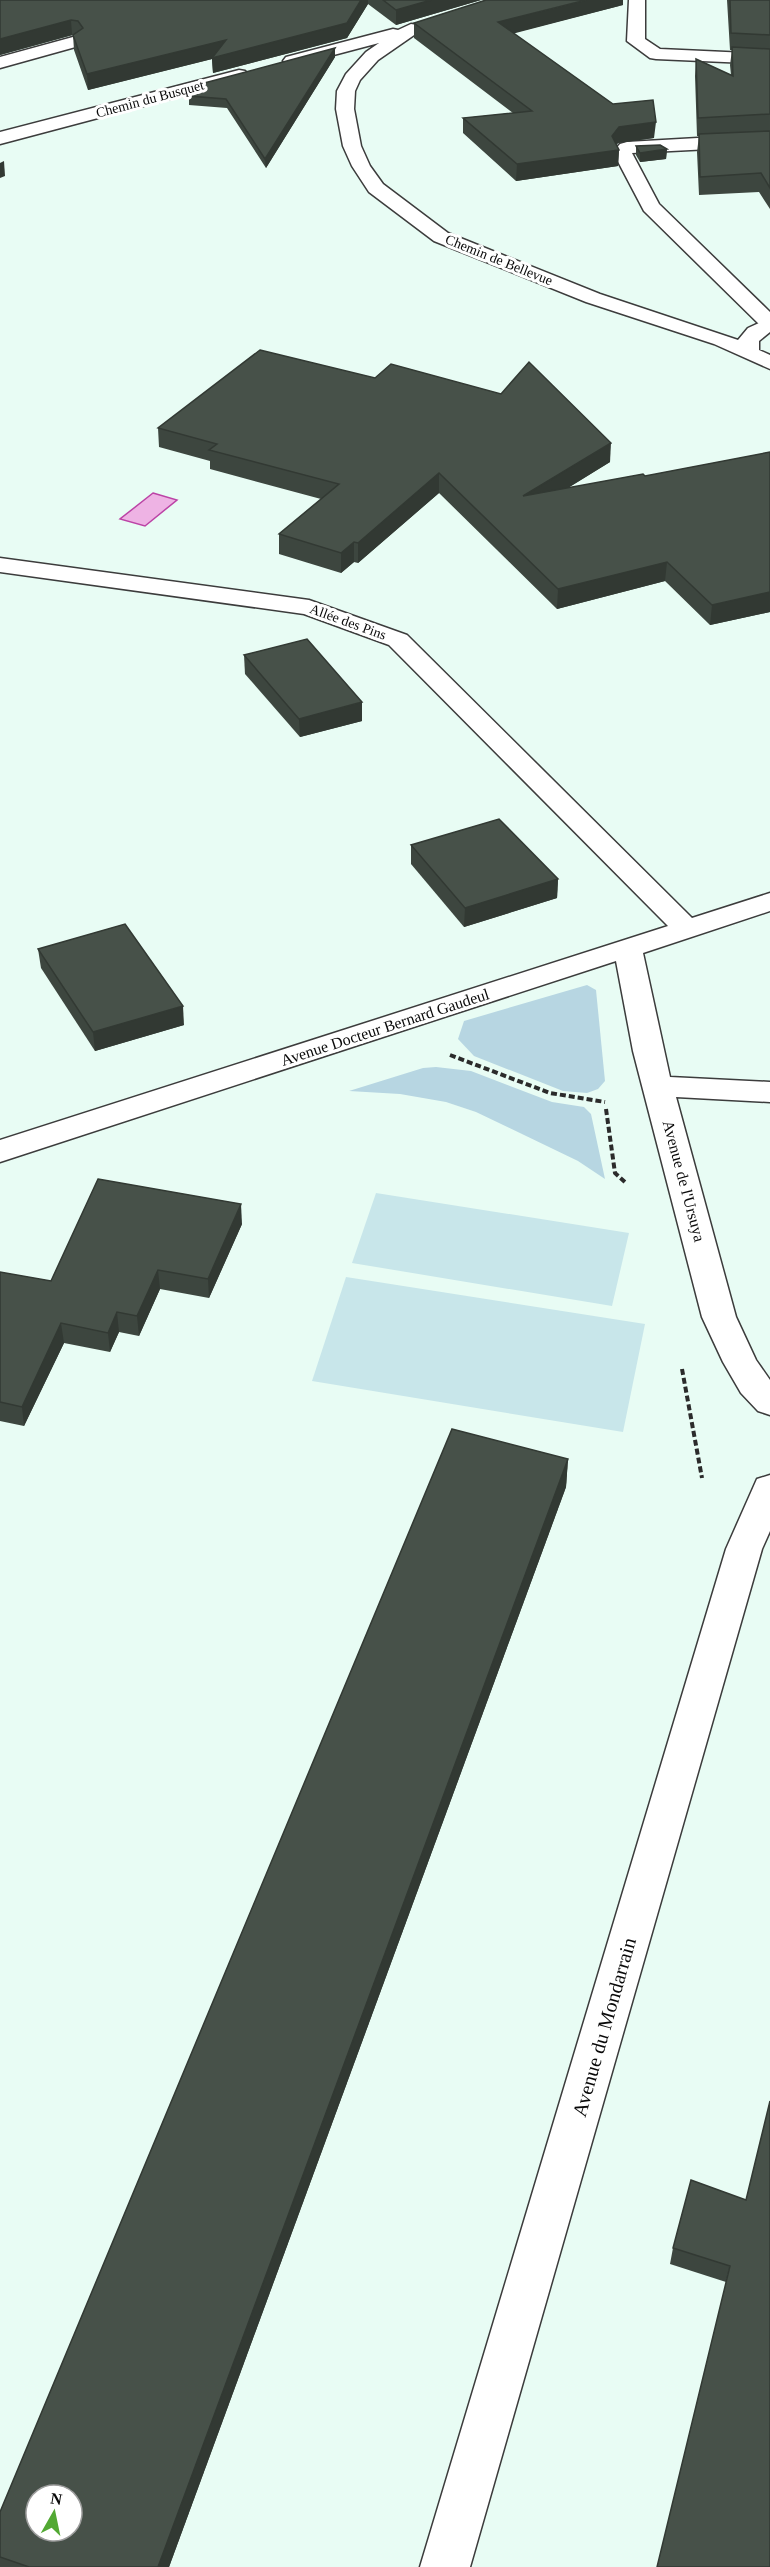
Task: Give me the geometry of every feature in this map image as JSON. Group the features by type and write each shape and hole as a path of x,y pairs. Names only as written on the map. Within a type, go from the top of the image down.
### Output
{"street":[{"path":"637,0 636,41 656,54 770,59"},
{"path":"274,66 432,23"},
{"name":"Chemin de Bellevue","path":"411,29 372,56 352,78 346,91 345,109 352,146 361,166 376,188 441,237 593,298 749,352 770,363"},
{"path":"0,63 74,42"},
{"name":"Chemin du Busquet","path":"0,138 251,72"},
{"path":"749,352 748,341 755,332 770,324 651,207 622,152 627,148 770,140"},
{"name":"Allée des Pins","path":"0,565 309,607 398,640 687,929"},
{"name":"Avenue Docteur Bernard Gaudeul","path":"0,1151 770,902"},
{"name":"Avenue de l'Ursuya","path":"628,948 648,1051 719,1317 736,1355 761,1395 770,1402"},
{"path":"659,1086 770,1092"},
{"name":"Avenue du Mondarrain","path":"445,2567 744,1549 770,1489"}],"path":[{"path":"448,1054 550,1093 605,1101 615,1173 630,1186"},
{"path":"681,1361 702,1478"}],"shaded area":[{"path":"153,493 177,500 145,526 120,519"},
{"path":"587,985 596,990 605,1081 598,1089 587,1093 563,1091 474,1056 458,1039 464,1021"},
{"path":"436,1067 471,1071 552,1102 584,1107 591,1114 605,1179 578,1161 476,1112 446,1102 400,1094 349,1091 423,1068"},
{"path":"376,1193 629,1233 612,1306 352,1263"},
{"path":"346,1277 645,1324 623,1432 312,1381"}],"building":[{"path":"0,0 361,0 347,23 212,58 226,40 87,74 73,35 83,28 78,21 71,20 0,39"},
{"path":"383,0 431,0 396,10"},
{"path":"486,0 586,0 498,22 613,104 653,100 656,122 619,127 612,136 619,150 517,164 463,118 532,111 414,23"},
{"path":"730,0 770,0 770,35 731,33"},
{"path":"732,47 770,49 770,114 698,118 696,59 733,76"},
{"path":"335,48 265,159 226,99 189,96 197,85"},
{"path":"770,131 770,188 761,173 700,177 699,134"},
{"path":"660,145 667,149 640,153 636,146"},
{"path":"260,350 375,378 391,364 501,394 529,362 611,443 523,496 770,452 770,592 712,605 667,562 558,589 439,473 358,543 354,542 341,553 279,534 339,484 209,450 217,444 158,428"},
{"path":"307,639 362,702 299,719 244,655"},
{"path":"499,819 558,879 465,908 411,845"},
{"path":"125,924 183,1006 93,1032 38,949"},
{"path":"98,1179 241,1204 208,1279 158,1270 137,1316 117,1312 108,1333 61,1323 22,1407 0,1402 0,1272 51,1281"},
{"path":"452,1429 568,1459 158,2567 29,2567 0,2557 0,2512"},
{"path":"770,2101 770,2567 657,2567 730,2266 673,2248 691,2180 746,2200"}]}
